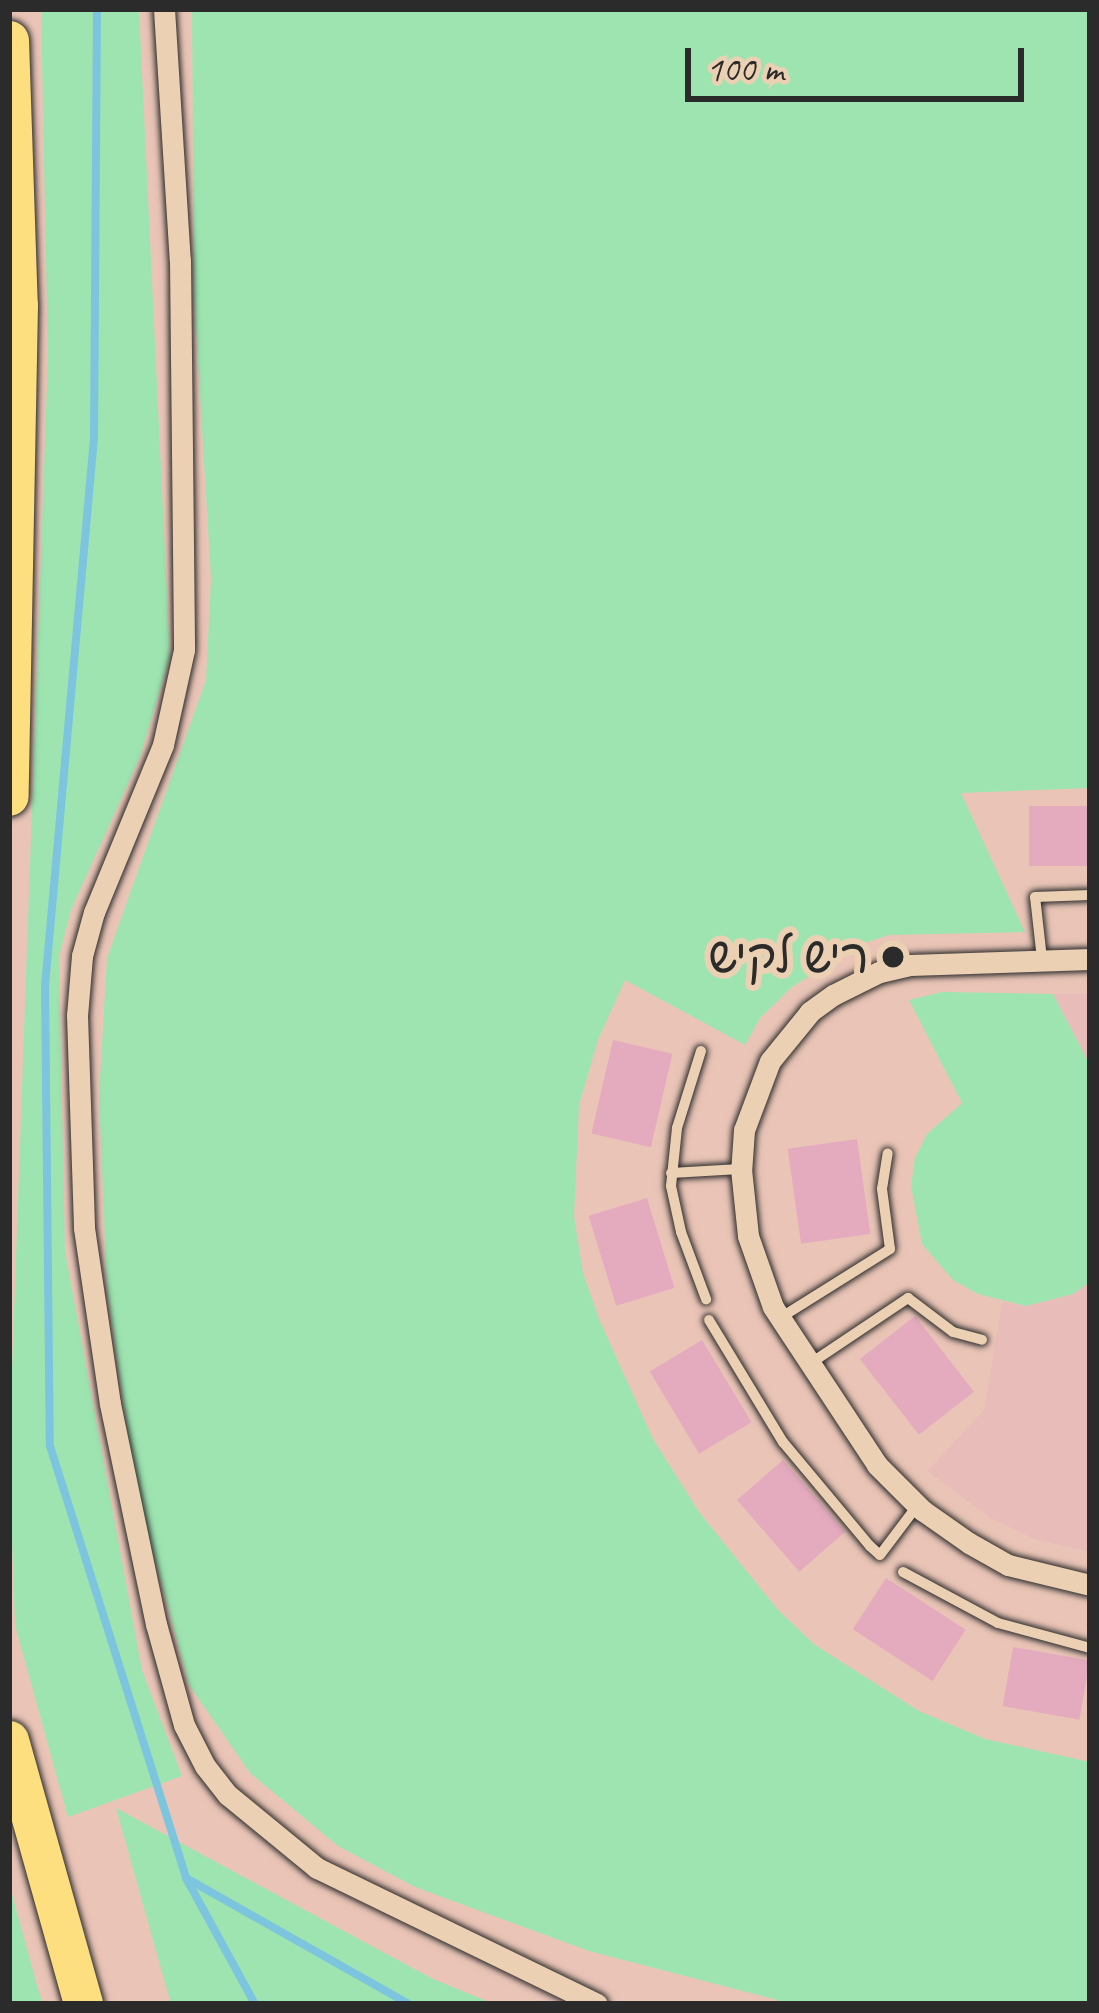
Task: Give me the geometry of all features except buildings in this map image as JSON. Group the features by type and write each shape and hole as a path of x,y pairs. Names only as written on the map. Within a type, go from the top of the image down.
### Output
{"highway":[{"path":"9,40 18,305 9,796"},
{"path":"9,1740 83,2004"}],"street":[{"path":"164,9 180,260 184,650 163,745 94,912 82,956 77,1015 84,1228 96,1322 156,1624 184,1725 205,1766 241,1806 317,1868 596,2004"},
{"path":"1090,958 910,965 878,972 833,995 810,1012 770,1061 744,1130 741,1168 748,1236 780,1318 877,1466 917,1506 1008,1565 1090,1585"}],"lane":[{"path":"1042,961 1035,898 1090,895"},
{"path":"701,1051 677,1127 671,1174 681,1232 706,1299"},
{"path":"780,1318 890,1249 882,1189 888,1153"},
{"path":"671,1174 741,1168"},
{"path":"808,1365 908,1298 953,1331 982,1340"},
{"path":"709,1320 783,1442 880,1555 917,1506"},
{"path":"903,1572 998,1622 1090,1648"}],"shaded area":[{"path":"1053,994 1090,994 1090,1065"},
{"path":"1090,1282 1090,1552 1034,1539 990,1518 927,1471 984,1410 1002,1302 1026,1306 1073,1294"}],"green space":[{"path":"41,9 139,9 170,657 140,757 71,910 59,957 65,1251 142,1670 182,1776 68,1817 15,1625 9,1454 48,358"},
{"path":"192,9 1090,9 1090,788 961,793 1025,932 889,935 858,945 792,987 760,1018 745,1045 625,980 598,1040 579,1105 574,1217 583,1273 599,1319 653,1439 699,1512 778,1610 815,1645 919,1711 985,1739 1090,1762 1090,2004 793,2004 589,1951 415,1887 338,1846 250,1773 189,1685 136,1489 107,1290 99,1096 107,958 206,680 211,579 194,294"},
{"path":"942,992 1053,994 1090,1065 1090,1282 1073,1294 1026,1306 978,1294 953,1280 922,1244 911,1186 915,1158 927,1134 962,1103 909,1000"},
{"path":"116,1808 433,1979 494,2004 171,2004"},
{"path":"9,1883 38,1989 43,2004 9,2004"}],"waterway":[{"path":"97,9 94,438 45,986 50,1446 186,1878 255,2004"},
{"path":"186,1878 409,2004"}],"place":[{"name":"ריש לקיש","path":"893,957"}]}
